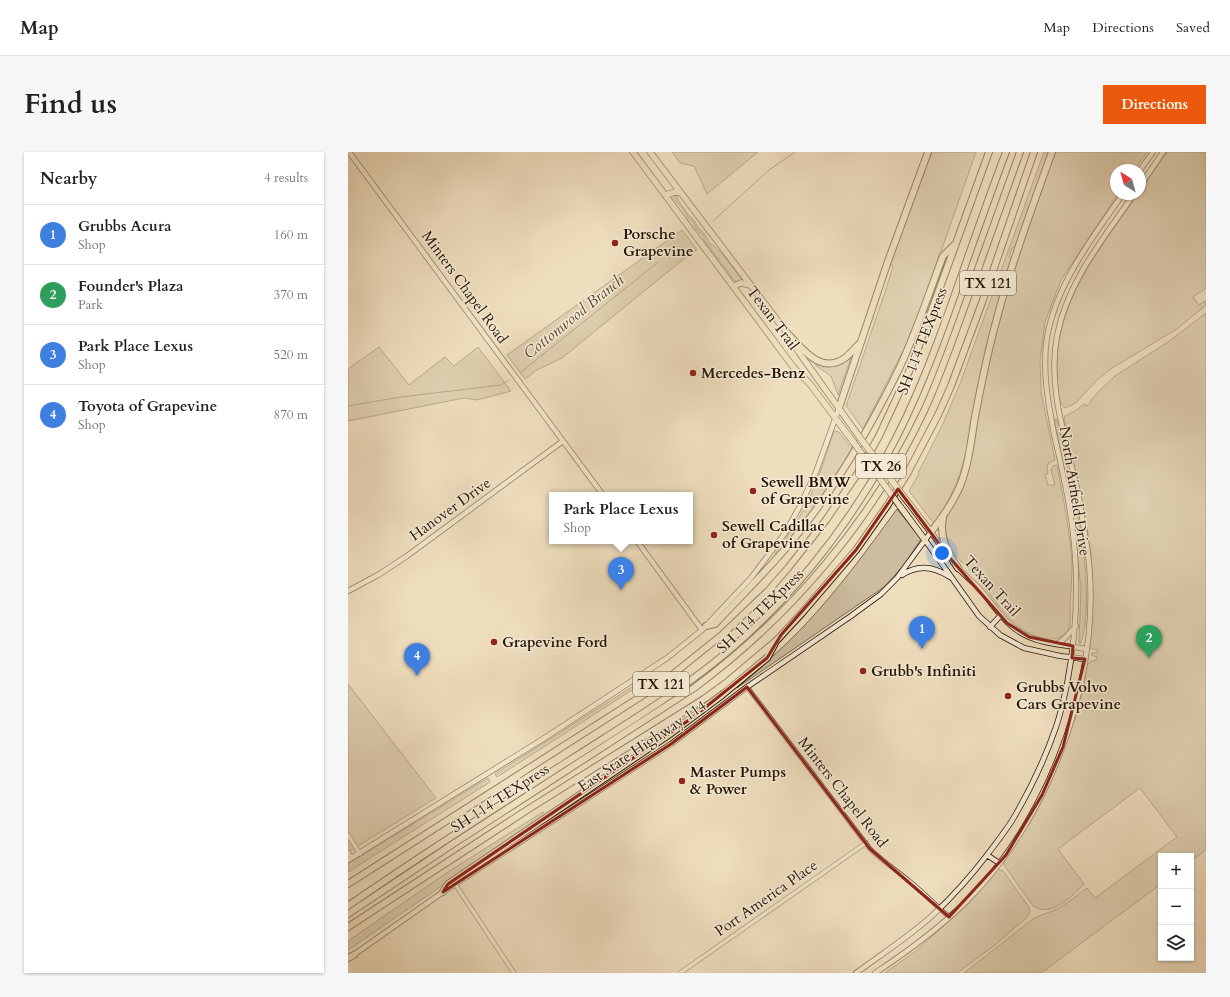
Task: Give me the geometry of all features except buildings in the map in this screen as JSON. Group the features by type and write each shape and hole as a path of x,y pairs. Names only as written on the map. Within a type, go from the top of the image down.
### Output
{"highway":[{"path":"839,408 887,264 928,152"},
{"name":"TX 121","path":"348,884 662,683 723,634 768,591 826,520 856,476 880,436 912,365 989,152"},
{"name":"SH 114 TEXpress","path":"348,906 448,838 640,716 689,682 735,645 798,581 836,533 870,484 886,457 913,403 936,347 1006,152"},
{"name":"SH 114 TEXpress","path":"348,914 694,688 719,670 742,650 806,587 845,540 876,497 896,464 924,411 947,355 1020,152"},
{"name":"TX 121","path":"348,926 527,810 704,699 726,683 777,640 839,570 865,538 887,506 921,448 939,413 962,357 1034,152"},
{"path":"931,532 955,496 964,475 970,449 979,392 996,322 1015,256 1052,152"},
{"path":"704,628 715,624 778,558 807,522 840,475 899,368 943,256 956,243"},
{"path":"787,333 810,357 819,362 828,363 843,359 862,341"},
{"path":"943,516 942,532 945,544 958,568"},
{"path":"443,892 448,884 688,721 767,658 777,640"}],"main road":[{"name":"Minters Chapel Road","path":"349,152 601,492"},
{"name":"Texan Trail","path":"633,152 794,368 810,384 836,418 954,580 970,605 990,627 1000,635 1024,648 1042,653 1085,659"},
{"name":"Texan Trail","path":"650,152 787,333 800,354 904,497 958,568 983,593 1000,616 1017,631 1029,637 1041,641 1086,649"},
{"path":"1144,164 1153,152"},
{"path":"1146,177 1163,152"},
{"path":"665,195 674,192 681,193"},
{"name":"North Airfield Drive","path":"856,973 913,932 939,909 971,875 1012,821 1039,770 1056,726 1062,706 1072,658 1076,626 1075,548 1072,523 1046,384 1046,352 1051,321 1058,299 1067,279 1090,242 1120,200"},
{"name":"North Airfield Drive","path":"875,973 929,934 966,902 999,863 1029,818 1042,794 1063,747 1076,706 1085,659 1091,591 1086,544 1078,494 1055,389 1054,354 1059,323 1068,298 1084,268 1130,200"},
{"path":"734,286 741,283 751,285"},
{"path":"350,859 543,739 668,658 704,628 751,578 785,533 807,492 839,408"},
{"name":"Hanover Drive","path":"348,591 397,563 563,441"},
{"name":"East State Highway 114","path":"350,958 455,884 671,744 747,687 851,616 881,594 897,578 931,532"},
{"path":"639,544 704,628"},
{"path":"897,578 906,572 917,568 926,567 945,574 954,580"},
{"path":"990,627 1000,616"},
{"path":"1056,644 1064,639 1076,626"},
{"path":"987,855 999,863"}],"street":[{"name":"Minters Chapel Road","path":"747,687 866,843 881,860 902,875 949,917"},
{"path":"348,835 360,854"},
{"name":"Port America Place","path":"680,973 866,843"},
{"path":"348,852 350,859"},
{"path":"455,884 514,973"}],"highlighted area":[{"path":"898,489 949,557 1007,623 1029,637 1073,646 1072,658 1085,659 1063,747 1042,795 1006,855 949,917 870,849 747,687 671,744 443,892 448,884 692,718 767,658 781,635 856,550"}],"shaded area":[{"path":"672,152 758,152 707,194 694,166 680,163"},
{"path":"930,152 976,152 924,300 907,343 863,429 846,406 887,286 893,266 889,264"},
{"path":"1044,152 1050,152 1016,247 1012,248 1009,257 1012,258 966,454 953,490 945,507 934,524 909,491 919,474 918,473 943,424 961,381"},
{"path":"1055,152 1147,152 1138,164 1110,164 1110,200 1114,200 1061,280 1045,322 1040,360 1041,392 1055,460 1049,463 1047,466 1048,474 1045,474 1048,485 1055,485 1051,470 1053,466 1057,465 1068,527 1072,564 1069,627 1066,633 1062,636 1049,639 1037,637 1026,632 1008,616 977,578 953,552 945,531 945,522 954,500 975,433 988,364 1011,278"},
{"path":"1167,152 1206,152 1206,288 1193,297 1199,305 1205,301 1206,305 1177,329 1112,368 1097,380 1076,403 1065,408 1061,403 1058,391 1058,352 1062,326 1070,303 1093,259 1134,200 1146,200 1146,182"},
{"path":"674,195 677,197 698,228 705,235 709,243 723,255 744,283 735,281 704,240 704,236 697,230 693,222 689,219 673,197"},
{"path":"682,230 697,250 691,253 562,358 537,370 525,379 507,355"},
{"path":"1206,313 1206,850 1194,859 1194,853 1158,853 1158,886 1041,973 964,973 1033,919 1057,909 1087,888 1095,898 1177,837 1140,788 1058,849 1084,884 1067,900 1053,908 1040,909 1033,906 1004,865 1004,861 1032,820 1050,785 1075,720 1084,687 1087,665 1096,660 1097,657 1091,655 1092,653 1097,653 1098,650 1089,647 1093,594 1091,553 1086,521 1064,419 1065,416 1084,404 1087,406 1098,392 1115,376 1168,342"},
{"path":"379,347 409,385 445,357 454,366 478,347 511,391 477,400 464,398 348,421 348,369"},
{"path":"852,355 838,395 831,376 815,365 828,366"},
{"path":"1055,419 1057,420 1082,535 1086,575 1086,606 1083,633 1080,644 1081,588 1071,503"},
{"path":"834,431 839,432 852,448 817,504 776,556 775,554 793,527 814,488"},
{"path":"897,509 921,539 904,565 884,587 737,688 788,642 817,612 852,569"},
{"path":"646,678 649,679 497,777 495,774"},
{"path":"348,684 436,798 348,852"},
{"path":"488,778 490,782 348,872 348,864"},
{"path":"543,812 545,815 348,950 348,941 451,870"},
{"path":"997,869 1003,871 1029,907 1029,914 1026,918 995,945 957,973 885,973 917,950 962,909"}],"waterway":[{"name":"Cottonwood Branch","path":"713,221 769,170 795,152"},
{"name":"Cottonwood Branch","path":"521,372 657,263"},
{"name":"Cottonwood Branch","path":"348,406 401,397 501,385 509,380"}],"place":[{"name":"Porsche Grapevine","path":"615,243"},
{"name":"Mercedes-Benz","path":"693,373"},
{"name":"Sewell BMW of Grapevine","path":"753,491"},
{"name":"Sewell Cadillac of Grapevine","path":"714,535"},
{"name":"Park Place Lexus","path":"621,590"},
{"name":"Grapevine Ford","path":"494,642"},
{"name":"Grubbs Acura","path":"922,649"},
{"name":"Founder's Plaza","path":"1149,658"},
{"name":"Grubb's Infiniti","path":"863,671"},
{"name":"Toyota of Grapevine","path":"417,676"},
{"name":"Grubbs Volvo Cars Grapevine","path":"1008,696"},
{"name":"Master Pumps & Power","path":"682,781"}]}
